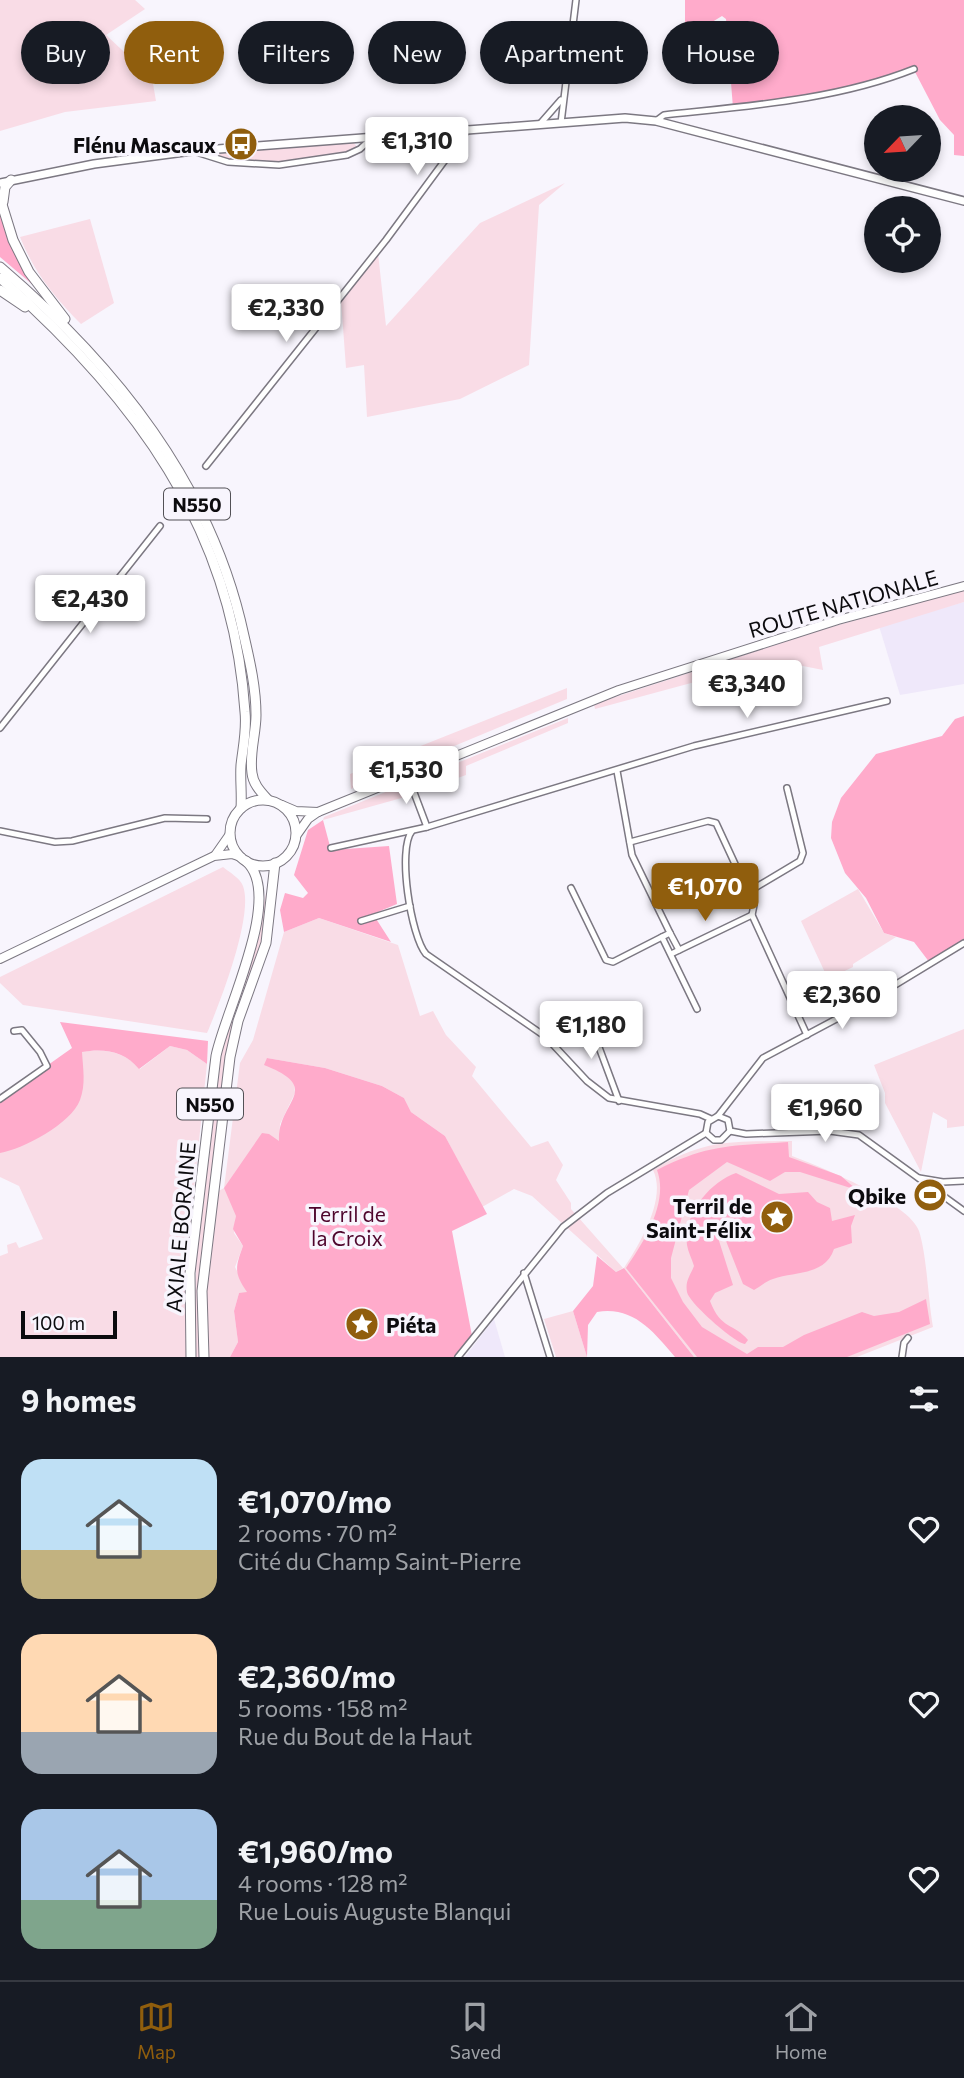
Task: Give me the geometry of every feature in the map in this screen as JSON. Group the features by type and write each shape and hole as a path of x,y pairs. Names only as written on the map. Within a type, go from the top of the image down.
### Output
{"highway":[{"path":"11,180 5,187 1,200 13,240 29,272 81,340"},
{"name":"N550","path":"0,267 81,340 121,386 164,445 193,496 223,563 244,634 255,694 252,773 255,785 268,800"},
{"name":"N550","path":"0,278 57,329 109,386 154,445 187,504 216,571 234,639 245,706 241,808 233,819 230,834 232,845 244,859"},
{"path":"0,290 57,329"},
{"path":"241,808 254,801 268,800 282,806 294,821 296,836 290,852 275,863 260,866 244,859"},
{"name":"AXIALE BORAINE","path":"191,1357 189,1282 216,1056 227,1012 250,950 261,894 258,874 244,859"},
{"name":"AXIALE BORAINE","path":"204,1357 202,1282 230,1057 238,1020 266,943 275,863"}],"main road":[{"name":"ROUTE NATIONALE","path":"318,812 572,706 838,620 964,586"},
{"path":"282,806 296,811 318,812"},
{"path":"296,836 308,819 318,812"},
{"path":"214,856 230,834"},
{"path":"0,959 214,856 232,854 244,859"}],"street":[{"path":"558,123 565,91 576,0"},
{"path":"656,121 664,115 733,108 869,86 914,69"},
{"path":"540,124 555,110 565,91"},
{"path":"555,110 558,123"},
{"path":"0,183 94,163 192,151 625,118 656,121 964,201"},
{"path":"206,466 386,240 468,129"},
{"path":"192,151 228,162 279,165 354,153 373,137"},
{"path":"0,728 160,526"},
{"path":"331,848 427,827 694,746 887,701"},
{"path":"617,771 632,855 679,950"},
{"path":"407,774 427,827"},
{"path":"748,892 800,861 803,853 787,789"},
{"path":"0,831 64,842 165,818 206,819"},
{"path":"630,842 712,821 754,905 752,915 807,1035"},
{"path":"412,831 405,843 410,906 420,947 434,962 546,1037 587,1081 619,1101 700,1114 710,1119 718,1116 763,1058 964,943"},
{"path":"571,888 606,960 613,962 670,933"},
{"path":"361,921 410,906"},
{"path":"671,954 752,915"},
{"path":"662,937 697,1009"},
{"path":"587,1015 619,1101"},
{"path":"0,1100 47,1066 27,1033 14,1031"},
{"path":"718,1116 728,1121 730,1131"},
{"path":"458,1357 563,1227 578,1214 665,1156 706,1133 710,1119"},
{"path":"706,1133 714,1140 721,1140 730,1131"},
{"path":"730,1131 746,1134 830,1131 859,1135 964,1211"},
{"path":"918,1178 943,1182 964,1181"},
{"path":"524,1273 550,1357"},
{"path":"902,1357 904,1343 908,1338"}],"shaded area":[{"path":"0,0 135,0 145,9 110,32 110,21 21,21 21,84 110,84 110,39 124,52 124,84 153,84 156,101 65,112 0,131"},
{"path":"353,142 358,148 328,157 285,163 242,163 225,160 214,154"},
{"path":"565,183 539,205 529,365 460,399 367,417 364,365 346,368 341,300 378,253 386,326 480,223"},
{"path":"90,219 114,303 81,324 46,283 20,237"},
{"path":"964,590 964,602 819,647 823,670 788,663 754,666 595,709 594,704 824,629"},
{"path":"964,602 964,684 900,695 879,626"},
{"path":"567,688 567,699 351,789 350,774"},
{"path":"568,718 568,723 466,766 466,775 405,797 323,820 324,817"},
{"path":"223,867 242,883 244,917 234,959 207,1033 23,1005 0,983 0,977"},
{"path":"267,888 261,946 225,1058 199,1276 201,1357 195,1357 197,1241 214,1086 231,1008 263,909"},
{"path":"858,889 884,933 896,937 853,964 853,967 828,979 801,921"},
{"path":"319,918 398,945 420,1016 433,1011 446,1035 476,1067 472,1076 531,1147 548,1141 563,1165 556,1180 571,1203 571,1209 623,1268 616,1272 532,1196 514,1189 482,1207 445,1136 411,1112 404,1098 382,1086 325,1068 267,1058 294,1082 295,1093 280,1124 279,1142 236,1216 234,1233 243,1246 235,1267 248,1293 239,1293 234,1311 238,1342 230,1357 209,1357 205,1295 217,1192 224,1188 240,1063 253,1040 284,932"},
{"path":"964,1029 964,1126 947,1128 947,1120 933,1112 921,1172 885,1103 885,1093 874,1065"},
{"path":"170,1046 187,1050 207,1064 186,1266 186,1357 0,1357 0,1256 8,1253 7,1245 16,1242 19,1248 43,1239 19,1186 0,1177 0,1099 81,1052 113,1052 127,1058 140,1069"},
{"name":"Qbike","path":"792,1141 792,1156 862,1187 912,1220 922,1241 933,1327 857,1357 694,1357 624,1268 644,1234 654,1207 657,1194 653,1170 688,1152 705,1147 736,1142"},
{"path":"573,1311 587,1357 556,1357 544,1319"},
{"path":"494,1319 505,1357 465,1357"}],"green space":[{"path":"685,0 964,0 964,156 954,155 954,135 942,122 942,105 932,105 914,70 882,82 733,108 731,84 779,84 779,21 726,21 722,16 714,21 685,21"},
{"path":"0,211 33,285 0,257"},
{"path":"964,716 964,943 930,963 914,942 884,933 866,898 845,873 831,838 832,822 841,798 876,754 942,736 955,719"},
{"path":"323,820 331,850 389,846 397,904 373,914 391,942 319,918 284,932 280,910 285,893 303,898 308,893 294,875 308,830"},
{"path":"60,1022 208,1041 207,1064 187,1050 170,1046 139,1069 127,1058 113,1052 82,1052 83,1088 75,1109 45,1134 0,1153 0,1099 72,1048"},
{"name":"Terril de la Croix","path":"267,1058 325,1068 382,1086 404,1098 411,1112 445,1136 487,1214 452,1231 473,1341 461,1357 230,1357 238,1342 234,1311 239,1293 247,1292 237,1270 243,1246 233,1229 236,1216 224,1188 262,1133 279,1141 280,1127 295,1089 292,1081 264,1065"},
{"path":"788,1142 789,1157 841,1176 857,1190 800,1172 785,1172 770,1181 727,1162 689,1190 671,1258 671,1278 683,1302 702,1327 747,1354 758,1347 783,1347 804,1335 862,1312 874,1316 899,1312 926,1299 930,1324 847,1357 697,1357 626,1268 653,1221 660,1195 657,1170 706,1151"},
{"path":"736,1173 779,1194 808,1192 817,1202 830,1208 832,1221 855,1215 851,1226 852,1243 834,1249 824,1264 808,1271 773,1279 754,1290 743,1284 726,1241 745,1224 730,1217 714,1225 733,1285 715,1293 710,1301 723,1322 748,1340 745,1344 732,1337 704,1313 687,1292 688,1279 694,1266 688,1248 689,1222 708,1192 726,1177"},
{"path":"597,1256 616,1272 624,1268 694,1357 675,1357 641,1322 610,1311 597,1312 588,1325 587,1357 573,1311 593,1286"}],"place":[{"name":"Flénu Mascaux","path":"241,144"},
{"name":"Qbike","path":"930,1195"},
{"name":"Terril de Saint-Félix","path":"777,1217"},
{"name":"Piéta","path":"362,1324"}]}
